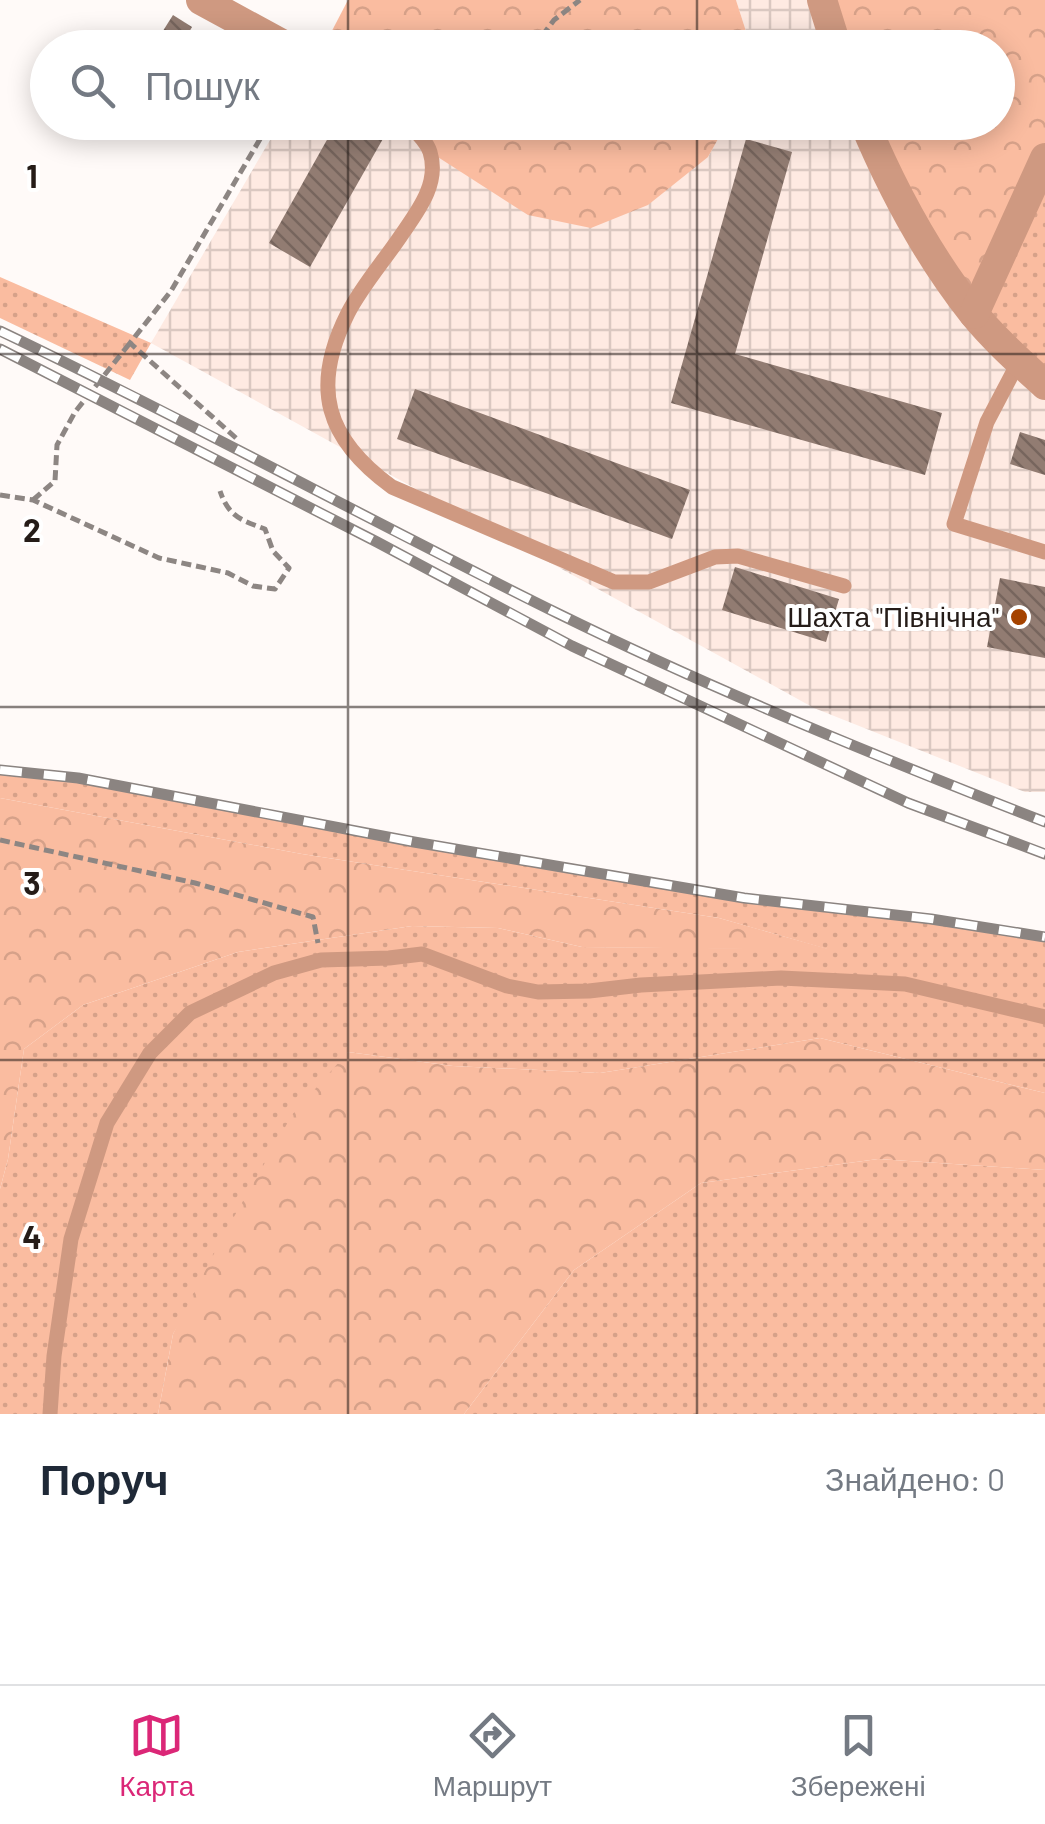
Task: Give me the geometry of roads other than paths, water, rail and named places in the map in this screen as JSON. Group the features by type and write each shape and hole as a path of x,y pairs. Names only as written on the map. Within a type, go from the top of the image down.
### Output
{"street":[{"path":"201,0 256,30"},
{"path":"822,0 831,30"},
{"path":"872,140 928,248 974,314 1045,385"},
{"path":"974,314 1045,158"}],"lane":[{"path":"424,140 432,168 426,196 347,315 327,380 329,407 338,428 368,470 392,487 614,582 649,582 714,558 738,556 844,586"},
{"path":"1019,361 987,422 954,524 1045,552"},
{"path":"50,1414 71,1239 106,1123 150,1053 190,1013 274,973 321,960 422,954 507,986 538,992 781,978 905,984 1045,1016"}],"railway":[{"path":"0,331 619,643 800,723 1045,822"},
{"path":"0,349 572,646 908,803 1045,854"},
{"path":"0,770 78,778 414,842 744,898 931,919 1045,937"}],"place":[{"name":"Шахта \"Північна\"","path":"1019,617"}]}
